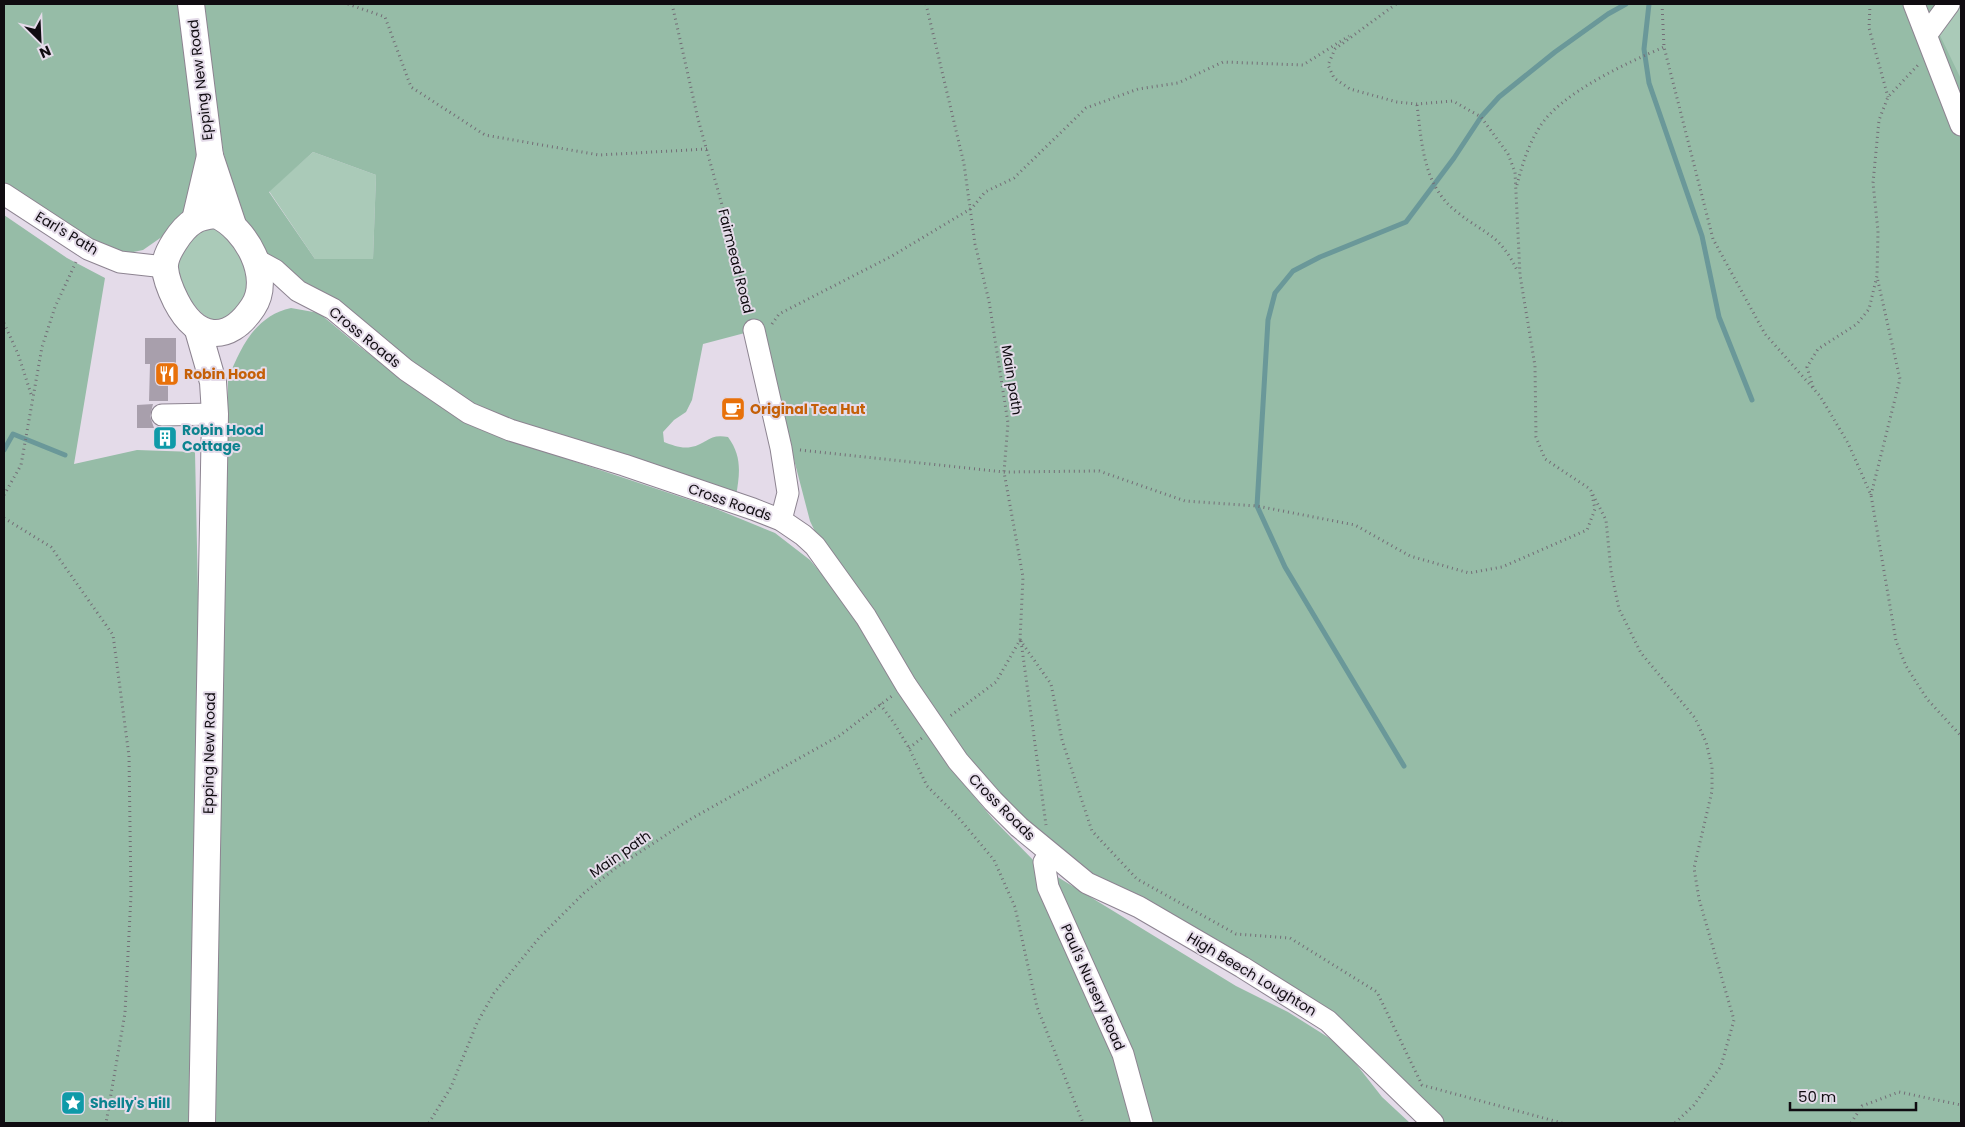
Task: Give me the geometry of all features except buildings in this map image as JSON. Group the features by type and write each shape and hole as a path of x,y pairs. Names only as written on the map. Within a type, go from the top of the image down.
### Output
{"main road":[{"name":"Epping New Road","path":"191,4 210,156 233,225"},
{"name":"Epping New Road","path":"196,220 210,156"},
{"path":"216,215 233,225 253,258 261,282 260,295 256,302 238,325 227,332 215,334 198,330 182,314 170,288 165,266 177,236 185,227 196,220 216,215"},
{"name":"Epping New Road","path":"213,382 226,348 238,325"},
{"name":"Epping New Road","path":"198,330 213,382 214,414 202,1123"}],"street":[{"path":"1914,4 1961,125"},
{"path":"1930,42 1949,4"},
{"name":"Earl's Path","path":"4,194 83,246 120,262 165,266"},
{"name":"Cross Roads","path":"253,258 275,270 298,291 333,309 406,370 469,413 510,430 644,472 781,520 804,535 815,546 866,617 906,685 958,761 993,801 1050,854"},
{"name":"Cross Roads","path":"256,302 273,292 298,291"},
{"path":"755,338 781,448 788,493 781,520"},
{"path":"162,415 214,414"},
{"name":"Paul's Nursery Road","path":"1050,854 1044,862 1048,887 1123,1054 1142,1123"},
{"name":"High Beech Loughton","path":"1050,854 1088,883 1148,912 1242,967 1328,1021 1433,1123"}],"path":[{"path":"348,4 385,17 411,87 485,135 599,155 707,149"},
{"name":"Fairmead Road","path":"672,4 755,338"},
{"name":"Main path","path":"926,4 949,94 972,208 975,244 989,301 1008,423 1004,472 1024,577 1020,640 996,682 936,728"},
{"path":"1396,4 1335,49 1328,65 1334,78 1350,88 1397,102 1418,104 1453,101 1481,117 1508,154 1515,172 1520,275 1535,366 1536,437 1545,459 1590,489 1606,520 1611,571 1619,609 1641,654 1694,718 1706,742 1712,768 1712,791 1694,868 1699,899 1734,1020 1721,1066 1694,1105 1675,1123"},
{"path":"1662,4 1664,47 1713,239 1766,334 1820,396 1848,443 1871,495 1896,641 1906,666 1927,699 1961,736"},
{"path":"1870,4 1869,28 1888,97"},
{"path":"755,338 779,314 892,256 972,208 985,192 1014,178 1086,108 1138,89 1178,83 1224,62 1303,65 1366,26"},
{"path":"1813,390 1807,367 1818,349 1857,324 1869,309 1877,276 1878,231 1873,183 1879,120 1888,97 1930,42"},
{"path":"1516,188 1525,157 1540,126 1554,112 1580,89 1614,69 1664,47"},
{"path":"1418,104 1425,163 1433,185 1455,212 1494,237 1508,252 1520,275"},
{"path":"4,496 21,465 42,347 55,307 83,246"},
{"path":"1871,495 1900,379 1877,276"},
{"path":"4,323 18,354 33,399"},
{"path":"781,448 1004,472 1099,471 1185,501 1257,506 1355,525 1410,556 1469,573 1502,567 1587,530 1595,509 1590,489"},
{"path":"4,518 51,547 113,635 129,756 131,895 125,1013 106,1123"},
{"path":"1020,640 1050,854"},
{"path":"1020,640 1052,684 1062,740 1092,831 1137,879 1236,934 1290,938 1377,992 1422,1085 1562,1123"},
{"name":"Main path","path":"429,1123 451,1087 477,1023 494,993 540,938 584,893 617,868 689,820 839,736 906,685"},
{"path":"880,704 899,731 927,786 958,817 994,860 1015,907 1037,1008 1083,1123"},
{"path":"1851,1123 1862,1106 1899,1092 1961,1105"}],"green space":[{"path":"4,4 179,4 197,148 199,186 189,209 166,234 143,250 119,255 4,191"},
{"path":"203,4 1938,4 1934,23 1961,79 1961,1123 1443,1123 1355,1040 1218,956 1040,840 956,743 819,540 810,521 760,329 703,344 692,400 686,412 674,420 663,432 664,442 684,447 696,446 716,436 728,437 736,451 739,465 736,496 506,422 454,394 271,260 238,212 223,150","holes":["313,152 376,175 373,259 315,259 269,192"]},
{"path":"1923,4 1961,4 1961,112"},
{"path":"313,152 376,175 373,259 315,259 269,191"},
{"path":"4,215 67,258 105,278 74,464 137,450 195,452 200,689 193,1123 4,1123"},
{"path":"200,224 223,229 246,262 251,291 228,318 210,319 202,314 189,297 180,278 178,263 183,243 185,238"},
{"path":"291,308 319,313 360,347 436,403 498,436 714,508 775,533 810,560 842,598 951,769 993,819 1038,865 1236,986 1288,1012 1342,1046 1382,1097 1410,1123 215,1123 228,379 238,356 251,334 268,318 278,312"}],"waterway":[{"path":"1404,766 1285,567 1257,506 1268,320 1275,293 1293,271 1320,257 1406,222 1454,158 1481,117 1499,97 1555,52 1608,14 1626,4"},
{"path":"1649,4 1644,49 1649,83 1702,236 1719,317 1752,400"},
{"path":"4,450 13,434 65,455"}],"place":[{"name":"Robin Hood","path":"167,374"},
{"name":"Original Tea Hut","path":"733,409"},
{"name":"Robin Hood Cottage","path":"165,438"},
{"name":"Shelly's Hill","path":"73,1103"}]}
